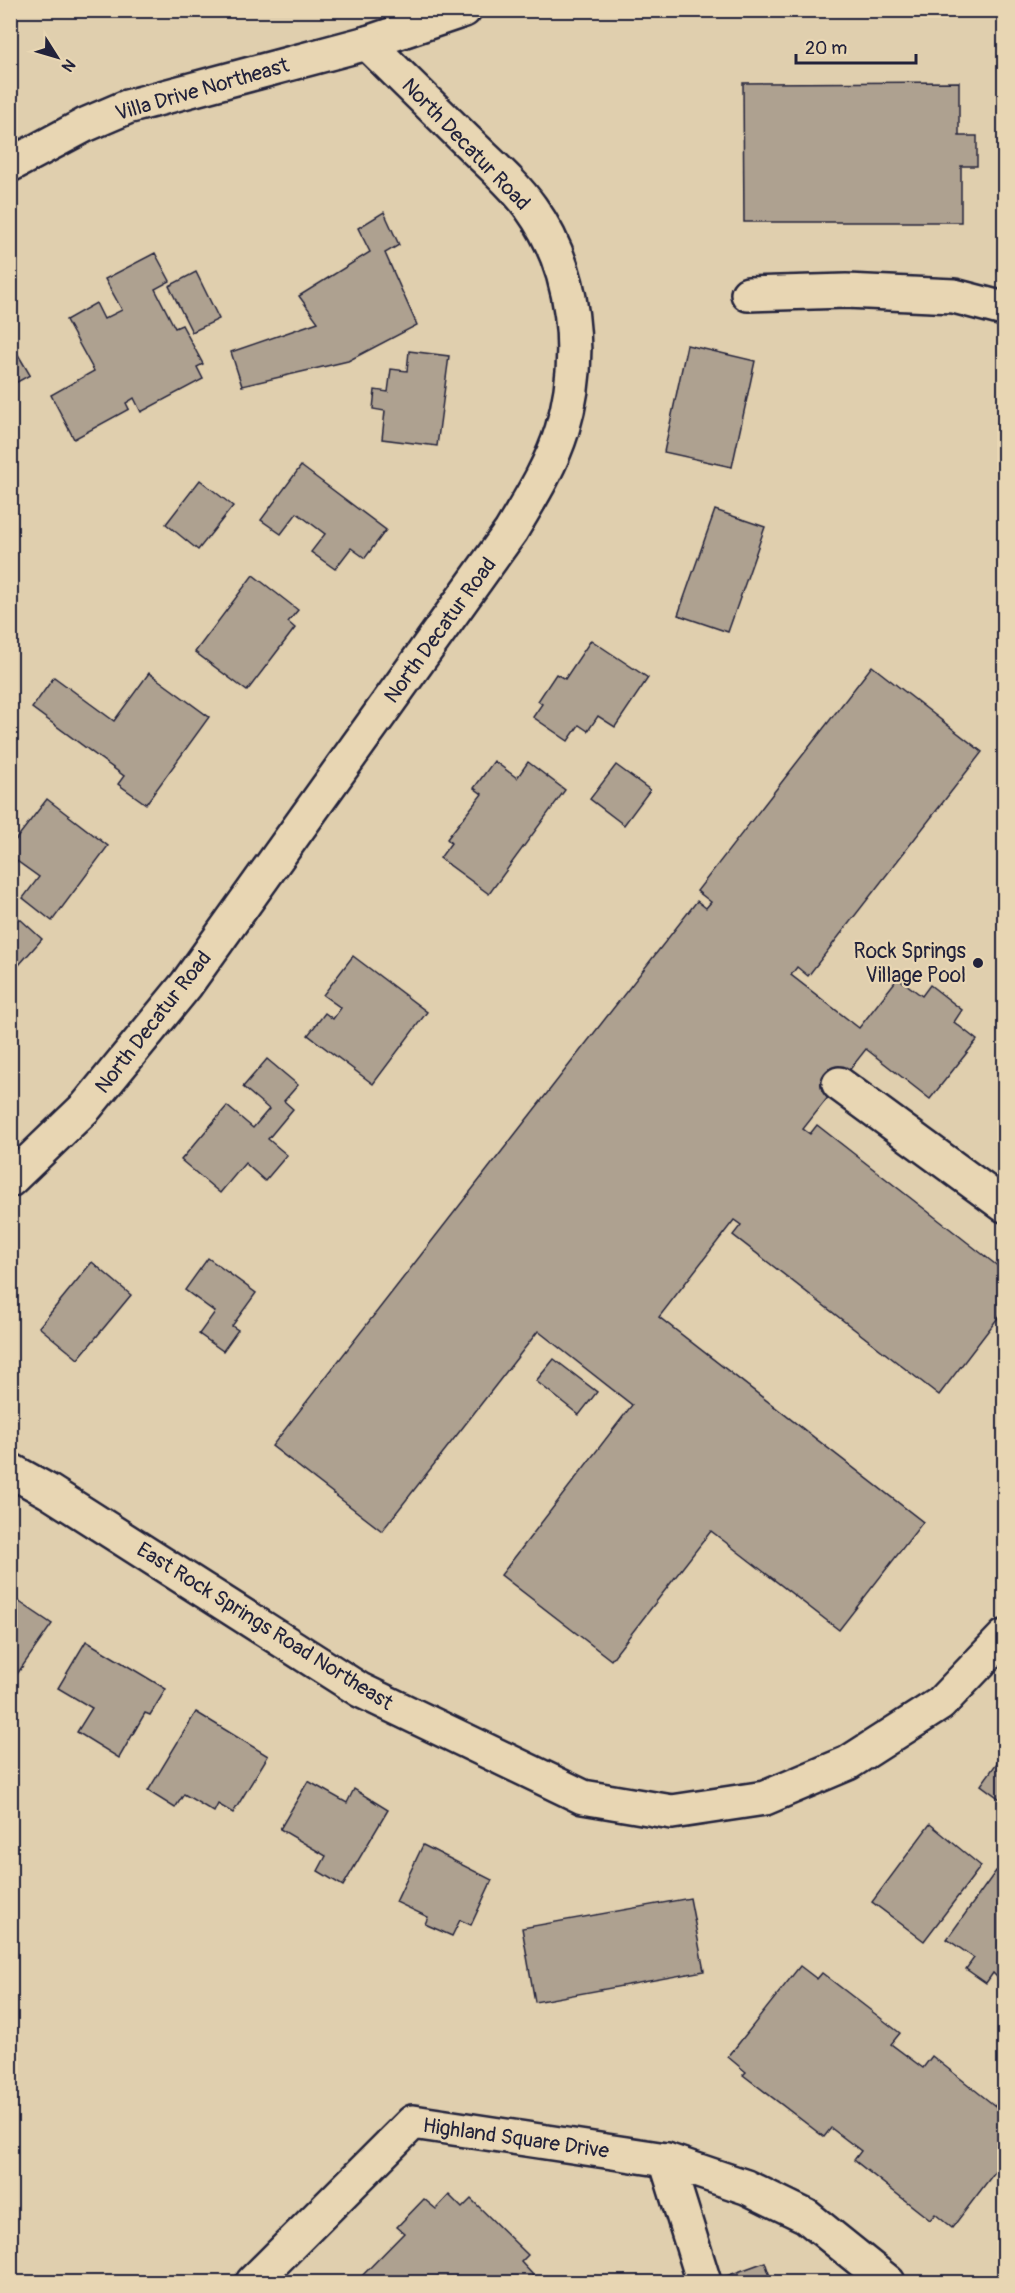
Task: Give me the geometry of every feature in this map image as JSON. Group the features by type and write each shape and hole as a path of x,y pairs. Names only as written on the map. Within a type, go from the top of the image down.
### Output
{"street":[{"name":"Villa Drive Northeast","path":"10,165 85,125 127,106 367,43 464,10"},
{"name":"North Decatur Road","path":"10,1180 86,1107 186,985 511,531 546,468 562,430 573,351 568,291 560,261 545,230 514,188 367,43"},
{"path":"748,294 846,291 954,296 1005,309"},
{"path":"839,1084 1005,1205"},
{"name":"East Rock Springs Road Northeast","path":"10,1470 48,1491 360,1690 583,1797 672,1812 765,1798 848,1763 940,1704 1005,1637"},
{"name":"Highland Square Drive","path":"253,2283 413,2122 666,2160 746,2187 806,2216 888,2283"},
{"path":"666,2160 704,2283"}],"building":[{"path":"959,82 959,136 977,136 977,166 961,166 961,222 744,222 743,83"},
{"path":"384,212 399,245 385,253 417,325 348,361 242,386 231,352 318,322 299,296 370,252 358,228"},
{"path":"155,253 170,281 155,289 175,328 182,325 203,364 197,367 203,379 141,412 134,398 126,403 129,409 74,439 51,395 94,371 66,320 96,303 104,319 122,310 105,279"},
{"path":"196,272 219,319 192,332 169,286"},
{"path":"10,341 30,375 10,386"},
{"path":"687,345 755,361 732,467 664,452"},
{"path":"409,351 449,356 437,446 382,439 385,411 373,409 375,390 388,392 391,369 407,371"},
{"path":"301,466 386,530 365,558 351,548 335,569 311,552 325,534 297,513 281,534 261,520"},
{"path":"200,480 233,506 198,550 166,524"},
{"path":"715,510 765,527 728,632 678,615"},
{"path":"253,575 298,610 288,622 295,628 247,691 195,652"},
{"path":"591,640 648,678 615,727 598,716 588,731 579,725 568,741 533,717 542,704 538,701 556,674 565,679"},
{"path":"872,666 982,752 808,976 797,967 791,975 859,1028 898,978 922,996 930,985 962,1010 954,1022 977,1040 930,1099 866,1049 803,1129 810,1134 817,1125 1004,1271 1004,1310 939,1395 733,1235 741,1225 734,1220 659,1317 923,1522 839,1630 711,1531 611,1660 501,1575 632,1405 538,1331 382,1531 272,1446 697,901 706,908 711,902 697,891"},
{"path":"149,673 209,717 146,804 118,784 124,776 32,708 54,677 114,721"},
{"path":"494,761 517,778 528,762 565,790 489,894 440,858 451,843 447,839 482,794 474,788"},
{"path":"616,765 650,790 624,825 590,799"},
{"path":"47,799 108,846 52,921 23,898 39,877 10,856 10,847"},
{"path":"19,918 42,939 10,975 10,928"},
{"path":"353,956 427,1012 373,1084 308,1035 325,1013 333,1019 341,1008 323,995"},
{"path":"267,1059 298,1085 284,1101 293,1109 268,1139 287,1155 265,1181 245,1163 220,1193 181,1160 227,1106 253,1128 269,1109 243,1087"},
{"path":"208,1258 256,1293 232,1326 238,1330 223,1351 199,1334 215,1312 185,1290"},
{"path":"92,1262 131,1295 78,1359 39,1327"},
{"path":"554,1359 597,1392 579,1415 536,1381"},
{"path":"18,1601 52,1624 15,1677 10,1674 10,1607 13,1609"},
{"path":"86,1641 166,1689 150,1715 145,1713 119,1758 77,1732 92,1708 58,1688"},
{"path":"196,1712 268,1756 233,1813 218,1804 214,1812 184,1794 175,1808 148,1791"},
{"path":"1004,1753 1004,1802 981,1785"},
{"path":"308,1781 347,1803 354,1789 388,1810 343,1886 318,1871 326,1856 280,1829"},
{"path":"930,1824 981,1866 924,1941 872,1902"},
{"path":"423,1845 492,1880 471,1925 460,1920 452,1936 425,1924 428,1917 396,1902"},
{"path":"996,1871 1004,1876 1004,1966 997,1977 993,1973 986,1983 966,1969 974,1958 947,1939"},
{"path":"690,1898 704,1971 535,2002 522,1928"},
{"path":"800,1966 817,1979 822,1973 900,2033 891,2044 923,2068 932,2056 1004,2113 1004,2160 952,2228 935,2214 930,2220 854,2160 861,2151 831,2128 824,2137 743,2075 746,2072 728,2057"},
{"path":"449,2195 462,2208 471,2199 528,2255 521,2262 534,2276 527,2282 356,2282 404,2233 397,2227 424,2199 436,2209"},
{"path":"765,2262 772,2282 727,2282 724,2277"}],"place":[{"name":"Rock Springs Village Pool","path":"978,963"}]}
